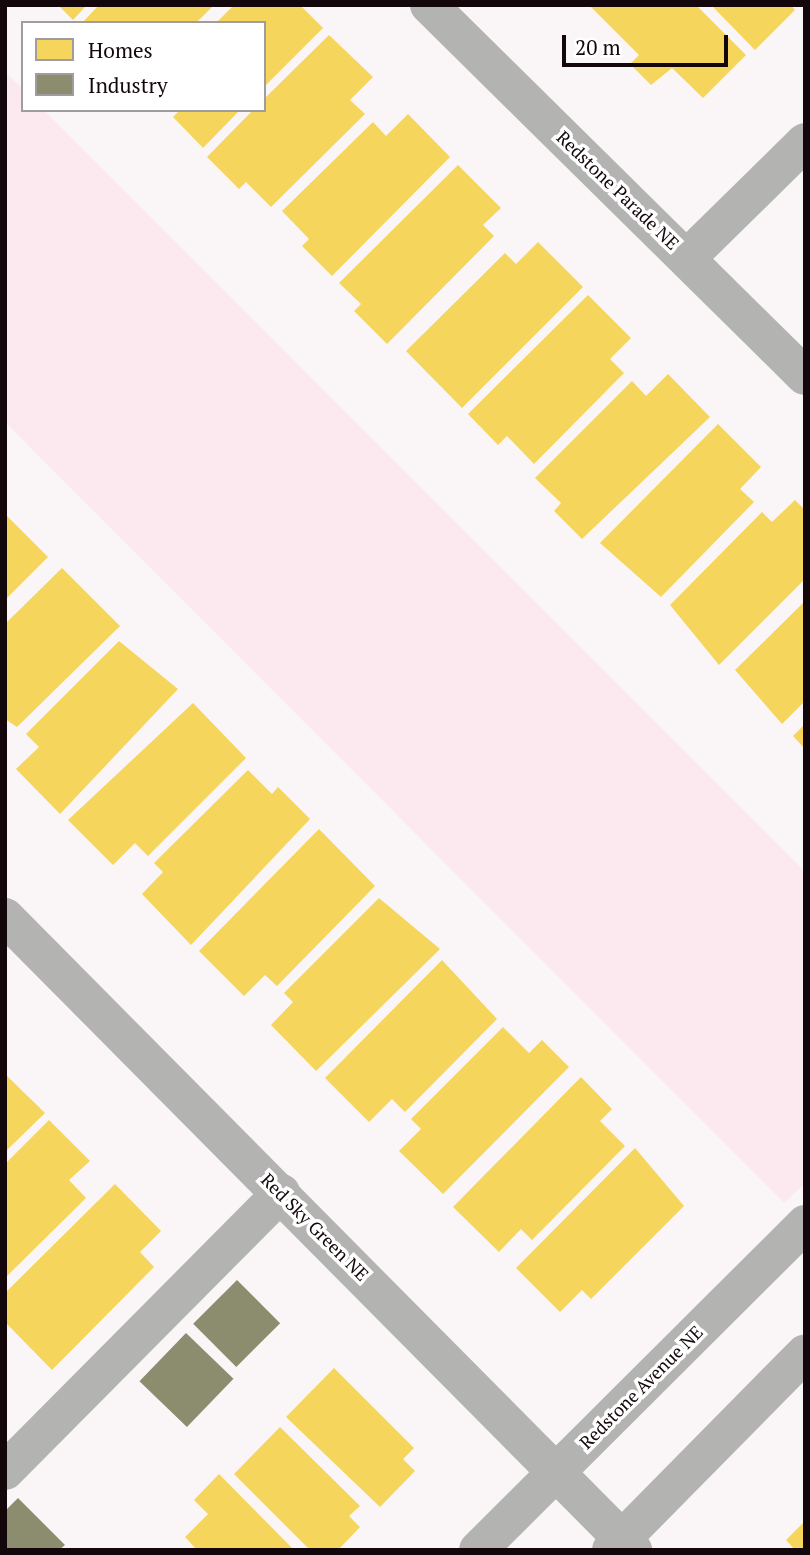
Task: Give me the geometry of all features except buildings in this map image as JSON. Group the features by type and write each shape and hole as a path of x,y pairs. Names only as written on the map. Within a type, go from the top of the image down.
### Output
{"street":[{"name":"Redstone Parade NE","path":"429,5 805,376"},
{"path":"687,258 805,142"},
{"name":"Red Sky Green NE","path":"5,917 559,1469 622,1546"},
{"path":"5,1471 281,1193"},
{"name":"Redstone Avenue NE","path":"478,1550 805,1224"},
{"path":"622,1546 805,1353"}],"shaded area":[{"path":"5,72 21,87 21,112 46,112 805,872 805,1183 784,1203 5,422"}]}
